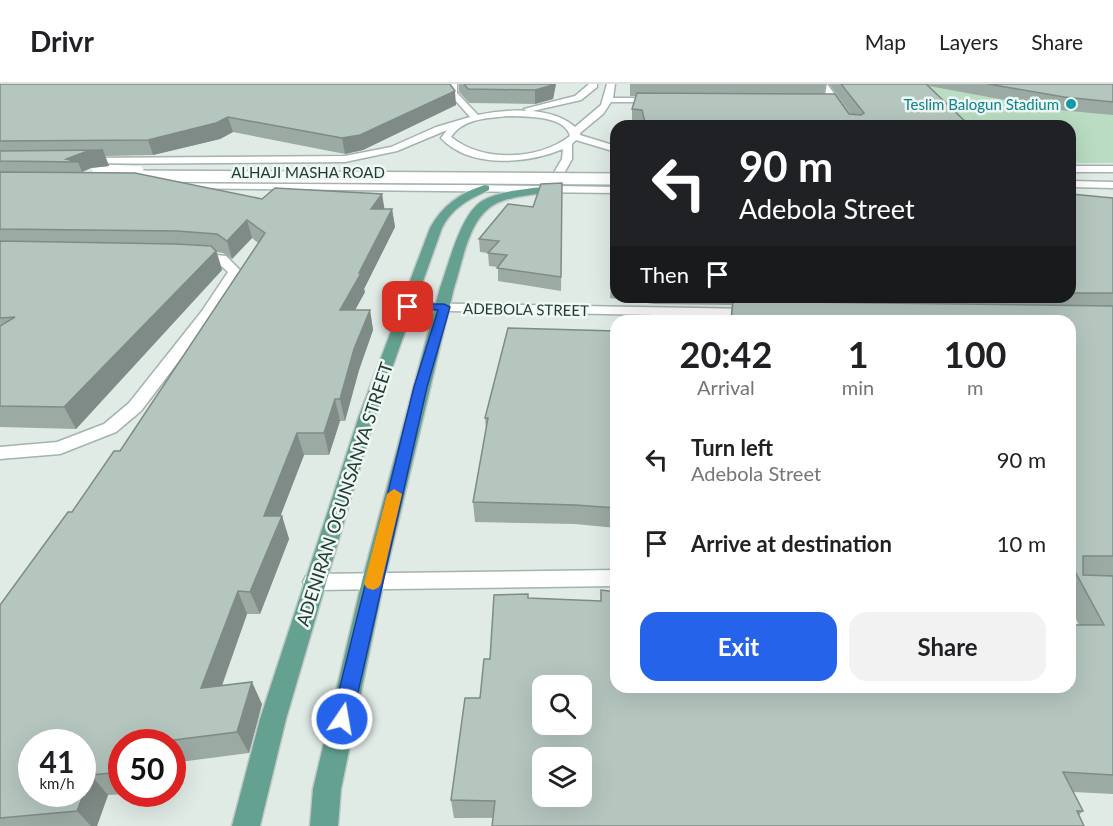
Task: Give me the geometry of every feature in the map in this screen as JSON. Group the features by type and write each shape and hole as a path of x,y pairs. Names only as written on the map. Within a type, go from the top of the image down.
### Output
{"main road":[{"name":"ADENIRAN OGUNSANYA STREET","path":"246,826 270,730 314,582 367,416 440,218 459,200 485,188"},
{"path":"324,826 327,789 373,581 447,288 475,213 493,200 550,189"}],"street":[{"path":"453,84 453,93 476,118"},
{"path":"485,188 502,171 501,165 453,146 446,138 450,130 460,123 476,118 578,98 593,87 593,84"},
{"path":"467,152 511,157 544,153 573,138 602,112 611,92 611,84"},
{"path":"823,84 848,120"},
{"path":"608,100 667,100"},
{"path":"822,101 833,101"},
{"path":"509,113 558,120 570,125 573,138 567,159 550,189"},
{"name":"ALHAJI MASHA ROAD","path":"460,123 387,151 345,159 74,166 95,173 610,179"},
{"path":"573,138 610,147"},
{"path":"1076,169 1113,169"},
{"name":"ALHAJI MASHA ROAD","path":"95,173 610,174"},
{"path":"1076,176 1113,176"},
{"path":"115,184 610,190"},
{"path":"1076,184 1113,185"},
{"path":"1076,195 1113,195"},
{"path":"0,453 60,448 110,428 135,407 208,313 235,271 222,260 183,256"},
{"name":"ADEBOLA STREET","path":"408,307 772,313"},
{"path":"314,582 610,578"}],"green space":[{"path":"902,84 1113,84 1113,163 1076,163 1076,120 946,120"}],"building":[{"path":"0,84 450,84 455,91 360,135 342,138 228,117 216,123 148,140 0,141"},
{"path":"464,84 553,85 535,90 468,89"},
{"path":"841,84 926,84 964,120 644,120 642,110 632,109 637,93 835,94 849,114 864,113"},
{"path":"988,84 1113,84 1113,102 1064,97"},
{"path":"103,150 85,152 66,159 78,162 0,161 0,151"},
{"path":"0,172 135,173 262,199 275,188 382,194 371,209 392,209 340,310 370,310 354,349 340,399 335,399 324,433 297,433 264,516 282,516 250,592 238,591 201,688 252,682 237,732 186,738 186,729 108,729 108,773 96,775 96,729 18,729 18,807 79,807 77,811 0,818 0,605 68,512 72,512 114,451 120,451 265,233 247,220 227,241 217,234 177,231 0,229"},
{"path":"562,183 561,277 497,268 507,255 488,253 499,241 479,239 508,204 533,207 541,184"},
{"path":"1076,194 1113,198 1113,293 1076,293"},
{"path":"0,241 176,244 211,246 216,251 64,407 0,406 0,326 15,317 0,318"},
{"path":"733,303 1113,306 1113,556 1083,556 1083,575 1113,576 1113,775 1063,772 1083,811 1077,811 1084,826 492,826 495,801 451,800 465,698 480,698 484,659 490,659 494,595 528,594 528,598 601,601 601,590 610,591 610,693 1076,693 1076,625 1104,625 1076,573 1076,315 732,315"},
{"path":"508,328 610,331 610,508 473,502 488,418 485,418"}],"slow traffic":[{"path":"373,584 394,494"}],"place":[{"name":"Teslim Balogun Stadium","path":"1071,104"}],"route":[{"path":"342,719 421,387 444,307 408,307"}]}
